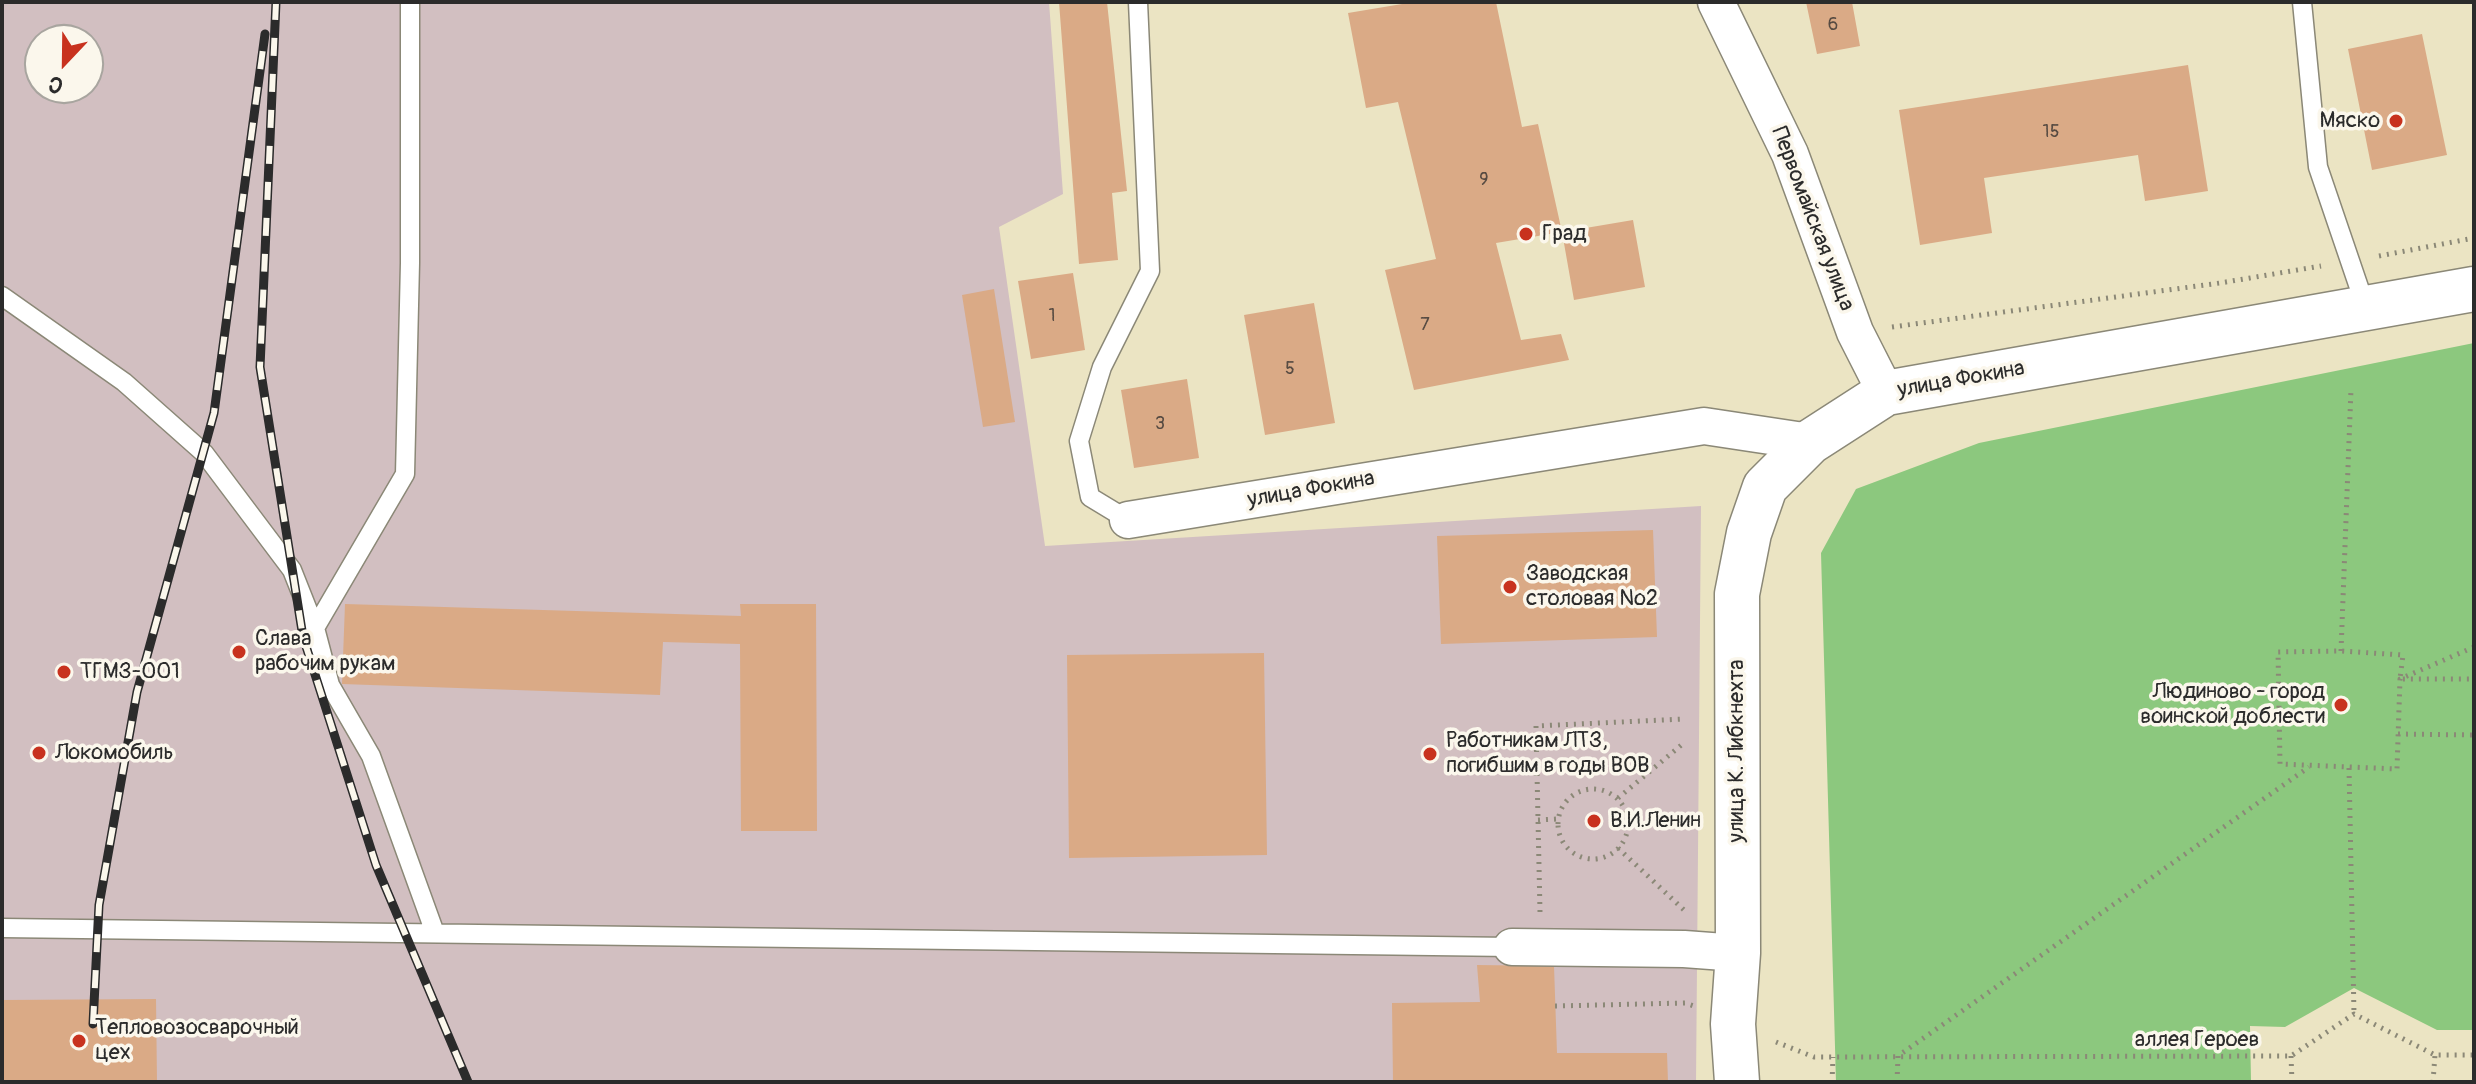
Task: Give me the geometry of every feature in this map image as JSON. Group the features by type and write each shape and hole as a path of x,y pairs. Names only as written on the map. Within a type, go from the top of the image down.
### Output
{"street":[{"name":"Первомайская улица","path":"1716,2 1790,154 1855,332 1886,393"},
{"name":"улица Фокина","path":"1128,520 1704,426 1810,442 1886,393 2474,289"},
{"name":"улица К. Либкнехта","path":"1737,1082 1733,1024 1738,953 1737,594 1749,533 1765,487 1810,442"},
{"path":"1512,947 1684,949 1738,953"}],"lane":[{"path":"315,628 405,474 410,263 410,2"},
{"path":"1128,520 1090,497 1079,441 1102,367 1150,271 1138,2"},
{"path":"2302,2 2318,167 2366,308"},
{"path":"2,296 124,382 204,453 292,570 315,628 330,685 371,756 435,933"},
{"path":"2,928 1512,947"}],"path":[{"path":"1855,332 2220,283 2474,238"},
{"path":"2341,651 2351,389"},
{"path":"2400,679 2474,647"},
{"path":"2341,651 2403,655 2397,769 2280,764 2278,652 2341,651"},
{"path":"2400,679 2474,679"},
{"path":"1540,914 1536,726 1685,719"},
{"path":"2398,734 2474,735"},
{"path":"1618,798 1685,742"},
{"path":"1897,1082 1898,1056 2310,767"},
{"path":"2349,768 2354,1014 2435,1055 2474,1055"},
{"path":"1594,789 1607,791 1618,798 1625,810 1628,823 1626,837 1618,848 1606,856 1578,856 1567,847 1560,834 1558,819 1570,797 1594,789"},
{"path":"1538,820 1558,819"},
{"path":"1618,848 1684,910 1668,911"},
{"name":"аллея Героев","path":"1898,1056 2291,1056 2354,1014"},
{"path":"2433,1082 2435,1055"},
{"path":"2291,1056 2292,1082"},
{"path":"1832,1082 1833,1057"}],"shaded area":[{"path":"2,2 1049,2 1063,194 999,227 1045,546 1701,506 1696,1082 2,1082"}],"green space":[{"path":"2474,343 2474,1030 2437,1030 2354,988 2285,1027 2250,1026 2251,1082 1836,1082 1821,553 1856,489 1979,443"}],"building":[{"path":"1059,2 1107,2 1127,191 1112,193 1118,260 1079,264"},
{"path":"1414,2 1496,2 1522,127 1538,124 1562,232 1496,243 1521,340 1561,334 1569,360 1414,390 1385,270 1436,259 1398,102 1366,108 1348,13"},
{"path":"1806,2 1852,2 1860,46 1817,54"},
{"path":"2422,34 2447,155 2372,170 2348,49"},
{"path":"2188,65 2208,191 2145,201 2138,155 1984,178 1992,233 1920,245 1899,110"},
{"path":"1633,220 1645,287 1574,300 1562,232"},
{"path":"1073,273 1085,350 1031,359 1018,281"},
{"path":"994,289 1015,422 983,427 962,295"},
{"path":"1314,303 1335,423 1265,435 1244,315"},
{"path":"1187,379 1199,458 1134,468 1121,390"},
{"path":"1653,530 1657,637 1441,644 1437,536"},
{"path":"345,604 741,616 740,604 816,604 817,831 741,831 740,644 663,642 660,695 342,684"},
{"path":"1264,653 1267,855 1069,858 1067,655"},
{"path":"1477,965 1554,966 1557,1053 1667,1053 1668,1082 1393,1082 1392,1003 1480,1002"},
{"name":"Тепловозосварочный цех","path":"156,999 157,1082 2,1082 2,1000"}],"railway":[{"path":"276,2 260,367 303,637 376,865 468,1082"},
{"path":"93,1024 99,905 137,692 214,413 265,34"}],"place":[{"name":"Мяско","path":"2396,121"},
{"name":"Град","path":"1526,234"},
{"name":"Заводская столовая №2","path":"1510,587"},
{"name":"Слава рабочим рукам","path":"239,652"},
{"name":"ТГМЗ-001","path":"64,672"},
{"name":"Людиново - город воинской доблести","path":"2341,705"},
{"name":"Локомобиль","path":"39,753"},
{"name":"Работникам ЛТЗ, погибшим в годы ВОВ","path":"1430,754"},
{"name":"В.И.Ленин","path":"1594,821"},
{"name":"Тепловозосварочный цех","path":"79,1041"}]}
